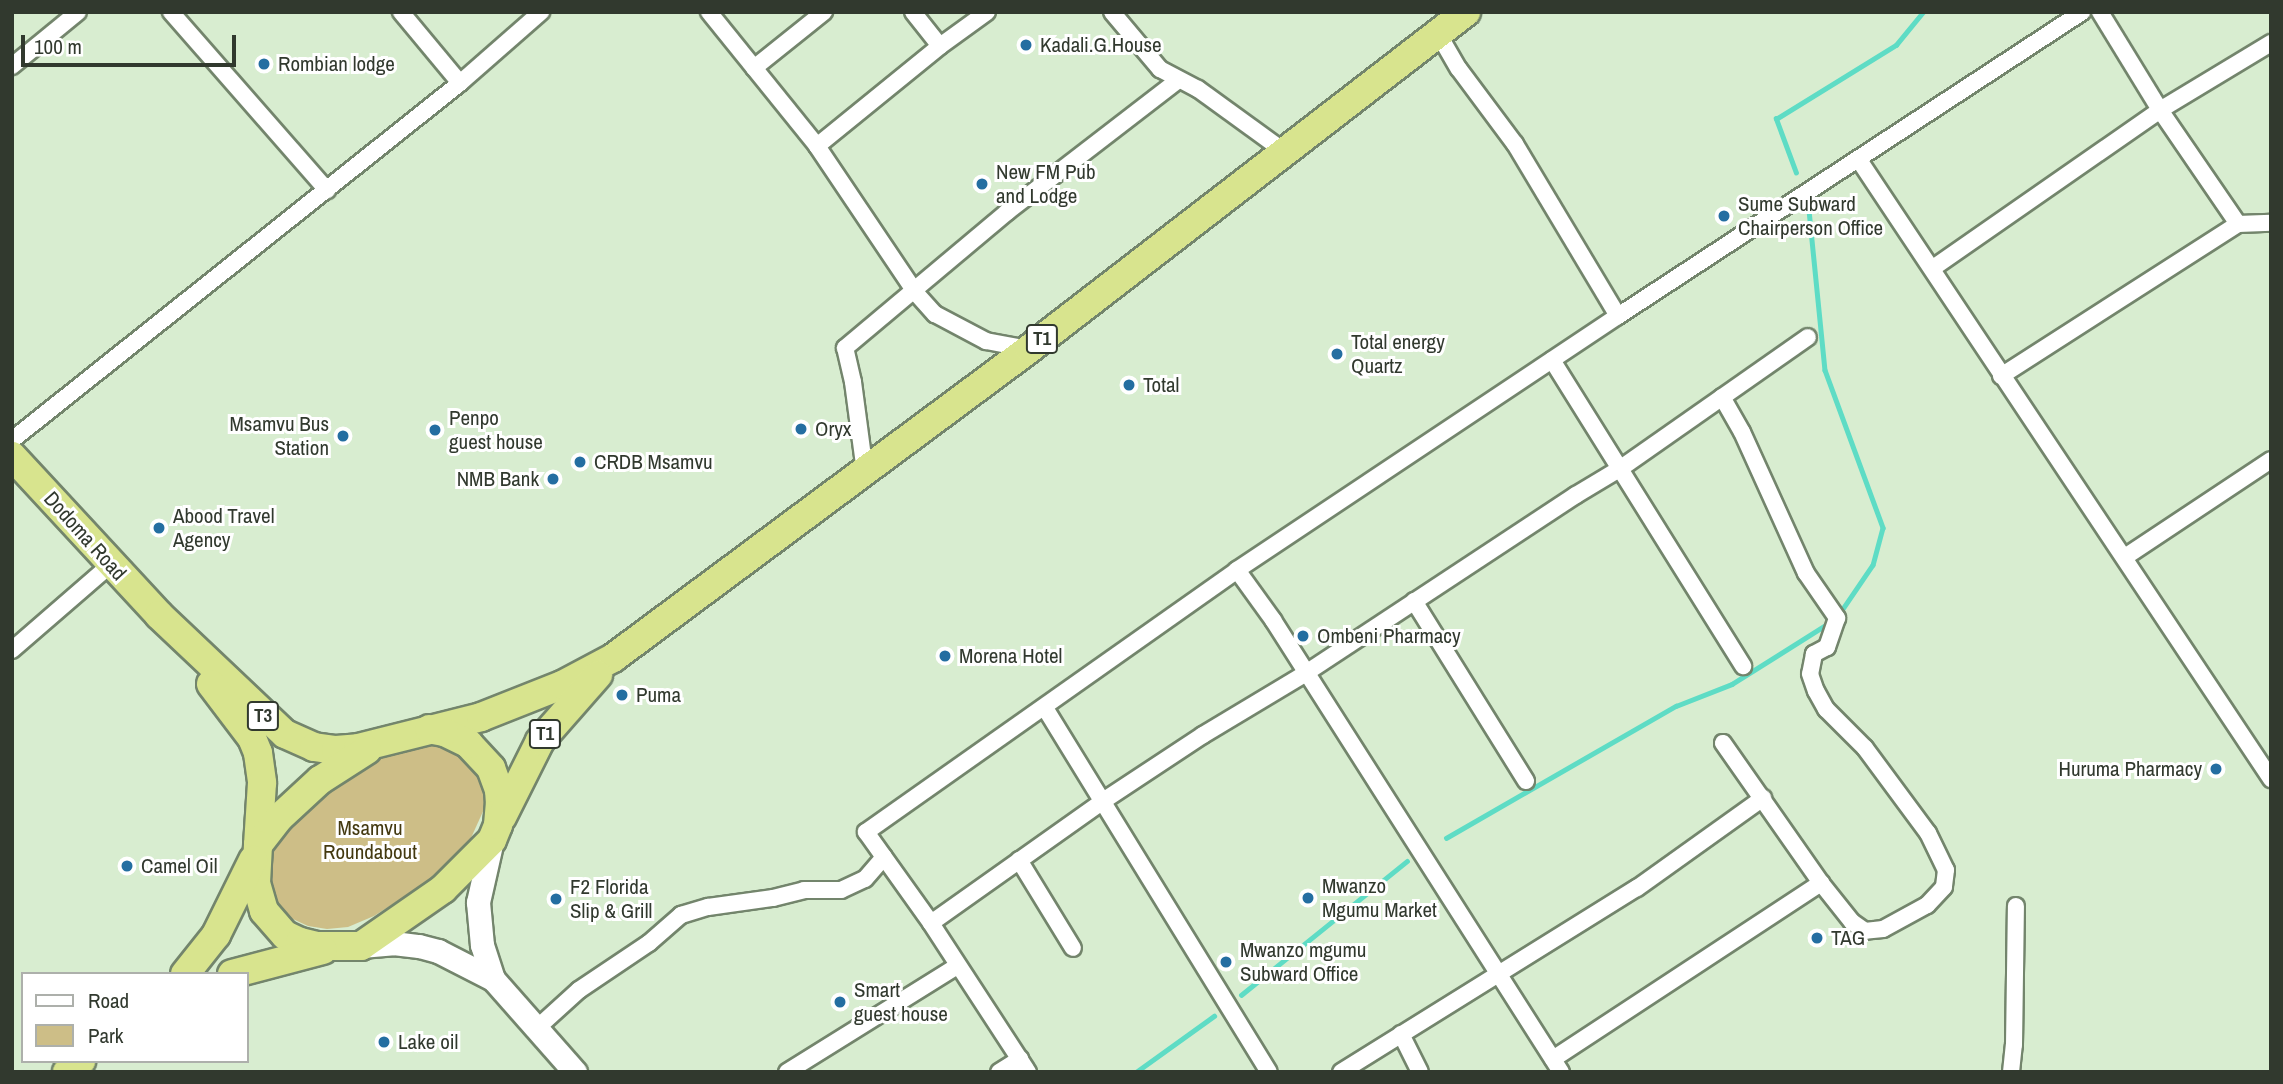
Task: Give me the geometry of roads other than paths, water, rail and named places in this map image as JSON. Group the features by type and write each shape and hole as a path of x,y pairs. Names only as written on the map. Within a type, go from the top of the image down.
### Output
{"highway":[{"name":"T1","path":"240,972 350,946 443,889 495,833 540,741 559,715 613,658 1029,349 1466,12"},
{"name":"Dodoma Road","path":"12,456 110,565 269,722 314,747 336,750 398,736"},
{"name":"Dodoma Road","path":"159,615 252,738 262,767 257,849"},
{"name":"T1","path":"187,972 216,935 257,849 279,818 320,780 367,750 398,736 481,717 522,702 613,658"},
{"path":"429,729 457,737 486,760 499,790 495,833"},
{"path":"257,849 259,897 272,923 285,935 300,942 350,946"}],"main road":[{"path":"495,833 478,902 482,945 493,979 576,1072"},
{"path":"350,946 393,943 419,946 438,951 493,979"}],"street":[{"path":"12,66 78,12"},
{"path":"401,12 460,83"},
{"path":"12,440 460,83 541,12"},
{"path":"709,12 817,146 915,292 935,314 986,341 1029,349"},
{"path":"754,68 824,12"},
{"path":"913,12 940,46"},
{"path":"817,146 940,46 987,12"},
{"path":"1112,12 1160,69 1198,89 1285,152"},
{"path":"999,1072 1024,1065 931,923 866,832 1237,570 2082,12"},
{"path":"2100,12 2160,110 2238,224"},
{"path":"181,15 327,190"},
{"path":"1439,35 1459,69 1515,145 1618,316"},
{"path":"1933,268 2160,110 2268,51"},
{"path":"865,472 853,382 845,348 1017,204 1177,80"},
{"path":"1859,160 2271,779"},
{"path":"2001,376 2238,224 2271,223"},
{"path":"931,923 1102,800 1306,673 1621,468 1808,337"},
{"path":"1552,360 1743,666"},
{"path":"1721,397 1742,432 1806,573 1837,618 1827,647 1814,654 1810,674 1816,691 1826,709 1865,748 1928,833 1946,870 1944,887 1927,905 1876,932 1865,931 1852,922 1822,883 1723,743"},
{"path":"2125,557 2271,460"},
{"path":"12,650 110,565"},
{"path":"1237,570 1557,1065 1822,883"},
{"path":"1414,601 1526,781"},
{"path":"1045,708 1269,1072"},
{"path":"1341,1072 1637,888 1763,798"},
{"path":"536,1030 579,990 649,943 681,915 708,907 773,898 804,890 841,890 865,879 884,857"},
{"path":"1019,860 1073,948"},
{"path":"2011,1072 2014,1045 2016,906"},
{"path":"787,1072 957,966"},
{"path":"1401,1034 1420,1072"}],"waterway":[{"path":"1796,173 1776,119 1896,45 1923,12"},
{"path":"1809,210 1825,370 1883,528 1873,565 1839,615"},
{"path":"1446,838 1676,706 1732,684 1829,623"},
{"path":"1241,995 1407,861"},
{"path":"1136,1072 1214,1016"}],"place":[{"name":"Kadali.G.House","path":"1026,45"},
{"name":"Rombian lodge","path":"264,64"},
{"name":"New FM Pub and Lodge","path":"982,184"},
{"name":"Sume Subward Chairperson Office","path":"1724,216"},
{"name":"Total energy Quartz","path":"1337,354"},
{"name":"Total","path":"1129,385"},
{"name":"Oryx","path":"801,429"},
{"name":"Penpo guest house","path":"435,430"},
{"name":"Msamvu Bus Station","path":"343,436"},
{"name":"CRDB Msamvu","path":"580,462"},
{"name":"NMB Bank","path":"553,479"},
{"name":"Abood Travel Agency","path":"159,528"},
{"name":"Ombeni Pharmacy","path":"1303,636"},
{"name":"Morena Hotel","path":"945,656"},
{"name":"Puma","path":"622,695"},
{"name":"Huruma Pharmacy","path":"2216,769"},
{"name":"Camel Oil","path":"127,866"},
{"name":"Mwanzo Mgumu Market","path":"1308,898"},
{"name":"F2 Florida Slip & Grill","path":"556,899"},
{"name":"TAG","path":"1817,938"},
{"name":"Mwanzo mgumu Subward Office","path":"1226,962"},
{"name":"Smart guest house","path":"840,1002"},
{"name":"Lake oil","path":"384,1042"}],"park label":[{"name":"Msamvu Roundabout","path":"370,840"}]}
